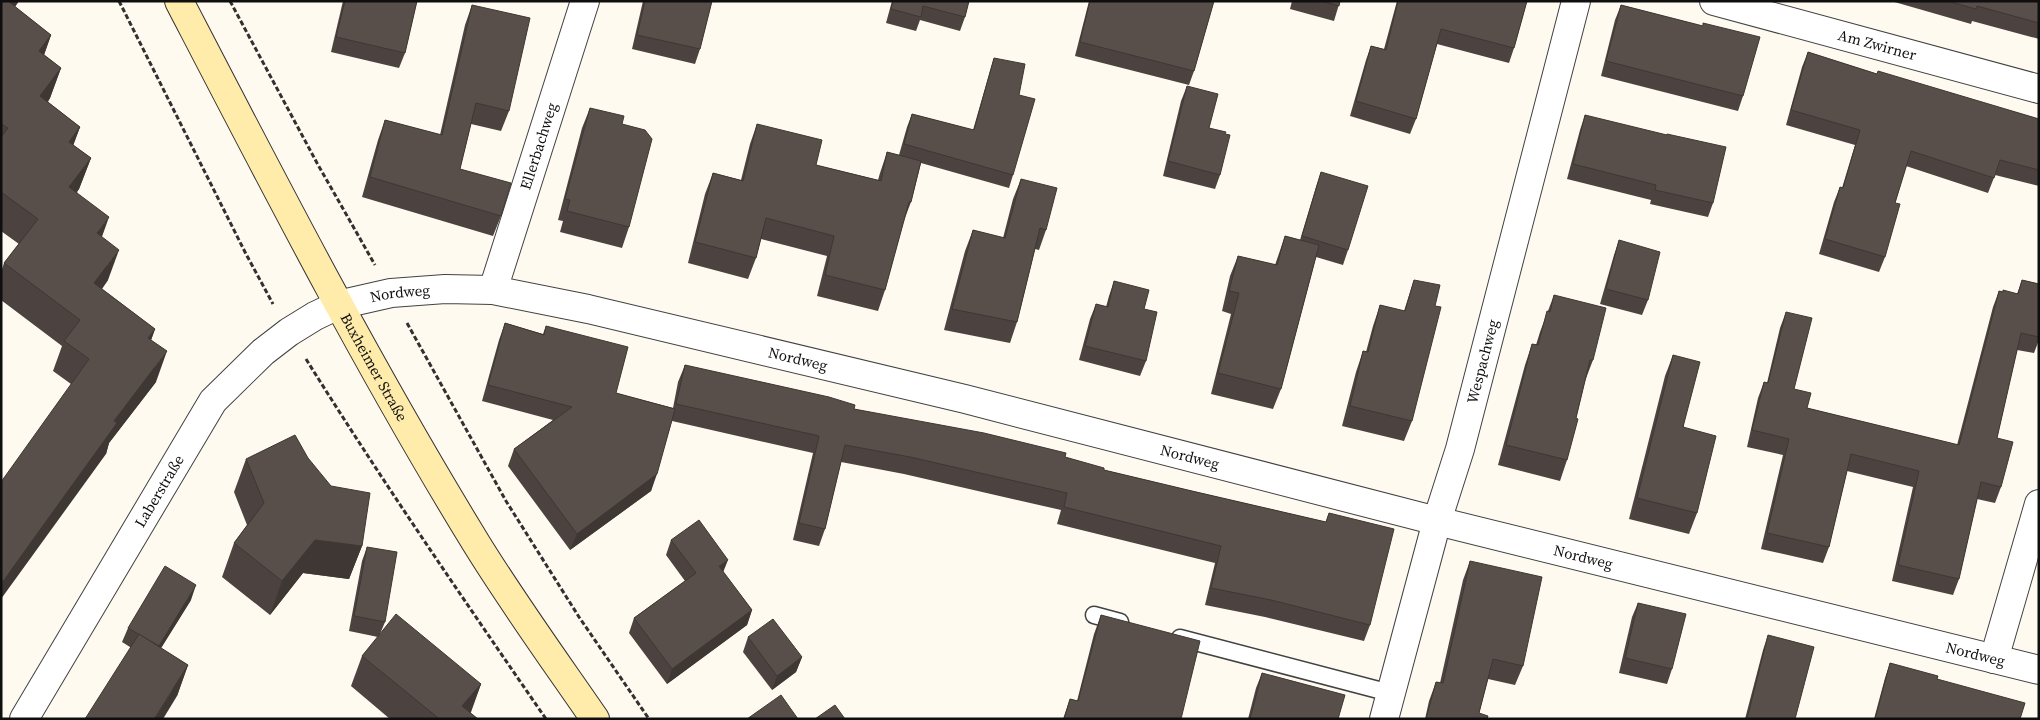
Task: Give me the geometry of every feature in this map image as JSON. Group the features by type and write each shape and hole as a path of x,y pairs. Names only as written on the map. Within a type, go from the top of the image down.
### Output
{"main road":[{"name":"Buxheimer Straße","path":"178,1 338,305 477,544 595,719"}],"street":[{"name":"Ellerbachweg","path":"493,290 585,1"},
{"name":"Wespachweg","path":"1387,706 1437,521 1460,449 1576,1"},
{"name":"Am Zwirner","path":"1714,1 2039,89"},
{"name":"Nordweg","path":"338,305 391,292 445,289 493,290 588,308 965,399 1437,521 2039,670"},
{"name":"Laberstraße","path":"24,719 212,401 263,352 289,332 338,305"},
{"path":"1994,659 2039,504"}],"lane":[{"path":"1094,616 1132,626"},
{"path":"1161,633 1387,706"}],"path":[{"path":"119,1 246,254"},
{"path":"230,1 354,229"},
{"path":"449,399 506,501 578,617 649,719"},
{"path":"350,430 546,719"}],"building":[{"path":"1,1 8,1 51,35 39,51 61,68 40,96 80,127 69,142 91,158 69,187 109,217 97,233 119,250 94,283 155,329 148,338 167,351 114,421 117,423 1,584 1,482 89,359 64,341 80,320 4,263 38,219 1,192 1,137 8,128 1,124"},
{"path":"345,1 417,1 405,53 336,37"},
{"path":"645,1 712,1 700,49 637,35"},
{"path":"893,1 969,1 965,17 923,6 921,17 891,9"},
{"path":"1090,1 1214,1 1194,71 1080,42"},
{"path":"1321,1 1340,1 1339,6"},
{"path":"1398,1 1527,1 1514,48 1441,29 1416,119 1356,101 1371,46 1386,50"},
{"path":"1947,1 2039,1 2039,23 1977,6 1976,9"},
{"path":"472,5 530,18 509,111 476,103 460,169 511,183 501,216 370,177 385,120 442,135"},
{"path":"1621,5 1703,26 1703,23 1760,37 1743,96 1606,61"},
{"path":"1808,52 1877,74 1878,71 2039,119 2039,170 2000,160 1994,178 1911,151 1895,203 1900,204 1885,257 1825,239 1840,187 1843,188 1860,130 1791,110"},
{"path":"994,58 1025,64 1019,95 1035,99 1013,175 904,144 912,114 974,130"},
{"path":"1187,86 1218,94 1209,128 1226,132 1225,134 1230,135 1220,175 1168,161"},
{"path":"590,108 624,116 622,124 645,130 652,139 629,227 567,211 570,200 565,199"},
{"path":"1585,115 1726,147 1713,203 1655,190 1656,185 1573,164"},
{"path":"757,124 822,140 816,165 881,181 887,152 921,161 885,290 825,275 834,236 766,218 756,258 695,242 713,173 743,181"},
{"path":"1321,172 1368,186 1348,250 1302,236"},
{"path":"1021,179 1057,188 1046,230 1040,228 1017,322 952,309 973,230 1005,238"},
{"path":"1285,236 1319,245 1281,389 1218,373 1239,293 1229,291 1238,256 1277,265"},
{"path":"1619,240 1660,252 1648,300 1606,289"},
{"path":"1414,280 1440,285 1435,306 1441,307 1412,421 1350,406 1363,351 1368,352 1380,305 1405,311"},
{"path":"2022,280 2039,284 2039,337 2021,333 1997,438 2013,442 2001,487 1981,482 1959,579 1898,565 1919,471 1851,454 1829,547 1767,533 1789,439 1752,430 1764,382 1768,383 1786,312 1812,318 1794,389 1811,393 1807,408 1959,445 1999,291 2003,292 2003,290 2018,294"},
{"path":"1114,281 1149,290 1144,309 1157,312 1146,361 1085,346 1096,304 1108,307"},
{"path":"1554,295 1606,308 1593,360 1590,360 1576,418 1578,419 1567,460 1506,445 1532,344 1538,345 1547,311 1550,312"},
{"path":"505,323 544,335 546,326 628,347 616,393 675,409 657,474 577,534 514,449 572,407 488,385"},
{"path":"1673,355 1700,362 1683,427 1716,436 1697,513 1637,498"},
{"path":"685,365 829,397 855,405 854,409 984,433 1066,453 1065,457 1104,468 1104,470 1326,522 1329,513 1394,529 1370,625 1271,600 1211,588 1221,546 1064,507 1067,493 910,457 845,445 825,529 799,523 819,436 676,404"},
{"path":"295,435 308,458 331,486 370,493 362,546 315,540 282,581 234,543 264,503 246,459"},
{"path":"699,520 728,560 719,566 752,610 672,669 634,618 696,573 671,540"},
{"path":"367,547 397,552 385,622 354,616"},
{"path":"1470,561 1542,577 1523,666 1493,659 1479,713 1488,716 1487,719 1426,719 1436,682 1443,683"},
{"path":"165,566 196,585 159,646 128,628"},
{"path":"1638,603 1686,614 1672,669 1625,658"},
{"path":"396,614 481,684 462,706 478,719 436,719 437,717 362,656"},
{"path":"1101,615 1200,641 1181,719 1064,719 1070,699 1078,701"},
{"path":"773,619 802,657 777,676 748,637"},
{"path":"139,634 188,665 154,719 85,719"},
{"path":"1768,635 1814,647 1795,719 1747,719"},
{"path":"1890,663 1938,676 1937,679 2025,703 2020,719 1875,719"},
{"path":"1262,673 1345,695 1338,719 1250,719"},
{"path":"781,695 798,719 747,719"},
{"path":"835,705 845,719 815,719"}]}
